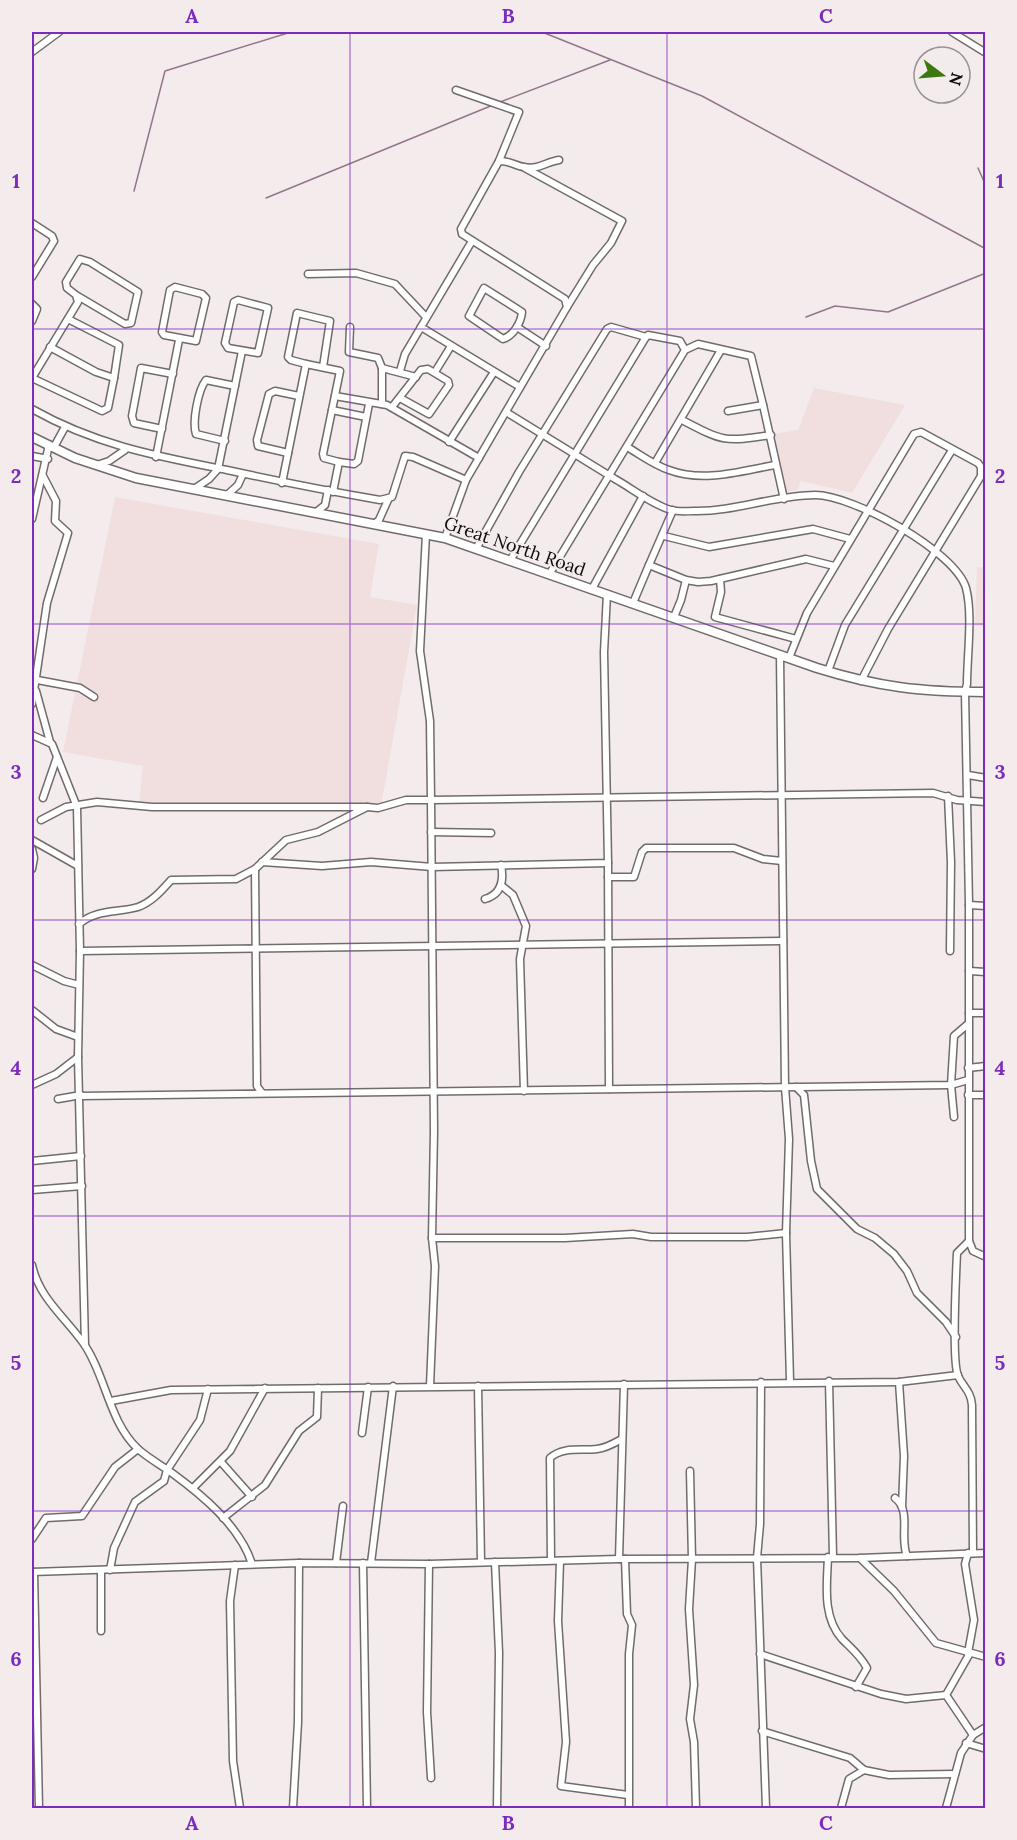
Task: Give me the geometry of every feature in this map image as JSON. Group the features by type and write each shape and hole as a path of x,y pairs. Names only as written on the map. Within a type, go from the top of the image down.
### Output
{"highway":[{"name":"Great North Road","path":"32,437 96,465 136,478 426,534 477,547 861,681 902,689 986,692"}],"street":[{"path":"32,52 59,32"},
{"path":"952,32 986,53"},
{"path":"456,90 519,112 499,161 461,230 462,234 565,299 567,307"},
{"path":"524,167 544,167 559,160"},
{"path":"445,538 466,480 567,307 593,265 611,243 622,220 524,167 508,161 499,161"},
{"path":"32,223 52,236 54,241 32,277"},
{"path":"399,371 405,354 472,241"},
{"path":"68,319 119,345 108,408 102,411 32,378 78,302 76,295 67,288 66,282 83,258 138,292 131,323 125,324 76,295"},
{"path":"308,274 356,273 395,284 426,317"},
{"path":"175,287 202,294 206,298 195,340 179,340 164,335 162,330 170,290 175,287"},
{"path":"484,288 520,309 523,315 517,327 503,339 469,316 484,288"},
{"path":"238,300 268,308 258,353 242,351 228,348 225,344 234,302 238,300"},
{"path":"32,304 37,309 32,321"},
{"path":"323,367 330,321 297,313 288,357 291,360 340,371 324,458 354,464 358,461 369,404"},
{"path":"350,327 349,352 378,358 382,368 382,404"},
{"path":"421,327 520,387"},
{"path":"517,327 546,346"},
{"path":"477,547 519,472 544,435 607,329 611,327 646,337 648,335 680,341 685,350"},
{"path":"511,559 576,456 646,337"},
{"path":"156,457 179,340"},
{"path":"550,573 685,350 698,344 747,354 753,358 784,499"},
{"path":"435,372 451,346"},
{"path":"50,348 96,372 114,378"},
{"path":"655,463 721,350"},
{"path":"193,490 209,480 218,469 242,351"},
{"path":"282,483 306,364"},
{"path":"162,429 134,423 132,420 133,407 141,368 173,374"},
{"path":"382,368 416,377"},
{"path":"392,407 424,368 435,372 449,385 429,414 400,398"},
{"path":"449,442 494,372"},
{"path":"225,441 196,434 194,429 198,406 206,380 235,386"},
{"path":"288,453 258,446 257,440 269,394 275,391 299,396"},
{"path":"335,396 392,407 479,458"},
{"path":"728,411 763,405"},
{"path":"32,409 65,427 125,450 282,483 388,500"},
{"path":"332,410 366,417"},
{"path":"506,412 643,496 673,510 724,510 817,495 836,498 868,511 902,530 954,567 966,589 969,1241 973,1251 986,1257"},
{"path":"682,420 713,437 732,441 771,435"},
{"path":"32,519 52,446 65,427"},
{"path":"790,1381 786,1233 789,1139 785,1087 781,795 785,656 850,539 916,432 921,432 978,463 981,476 888,629 861,681"},
{"path":"627,447 679,474 711,477 776,465"},
{"path":"96,465 109,461 125,450"},
{"path":"828,671 845,625 952,450"},
{"path":"32,456 48,459"},
{"path":"374,524 379,520 394,492 405,456 413,457 466,480"},
{"path":"315,513 325,505 339,462"},
{"path":"225,496 238,485 243,474"},
{"path":"32,704 47,603 68,535 67,531 55,521 57,501 44,476"},
{"path":"592,589 643,496"},
{"path":"633,603 664,536 673,510"},
{"path":"664,536 709,547 813,529 850,539"},
{"path":"426,534 420,651 430,721 432,867 432,1238 435,1266 430,1386"},
{"path":"649,565 686,580 698,582 806,559 834,567"},
{"path":"720,579 721,592 715,617 796,639"},
{"path":"674,617 686,580"},
{"path":"607,594 604,652 609,1089"},
{"path":"34,682 80,688 94,697"},
{"path":"34,682 50,742 77,806 80,951 78,1057 81,1095 85,1345"},
{"path":"32,735 50,742"},
{"path":"43,798 57,757"},
{"path":"968,776 986,778"},
{"path":"40,820 55,810 103,802 152,807 378,808 406,800 933,793 968,802 986,802"},
{"path":"948,796 951,862 950,951"},
{"path":"79,924 96,914 105,914 121,907 143,905 163,890 171,880 233,880 255,869 286,840 318,832 367,807"},
{"path":"431,832 491,833"},
{"path":"32,840 78,866"},
{"path":"608,877 634,877 642,852 646,848 734,848 763,859 783,861"},
{"path":"32,849 34,858 32,869"},
{"path":"262,862 322,866 371,862 432,867 608,863"},
{"path":"485,899 496,894 502,886 501,865"},
{"path":"255,869 258,1092"},
{"path":"502,886 513,895 525,918 524,945 520,959 524,1091"},
{"path":"969,905 986,906"},
{"path":"80,951 783,941"},
{"path":"32,966 64,981 79,985"},
{"path":"969,971 986,972"},
{"path":"32,1010 56,1029 78,1037"},
{"path":"969,1013 986,1013"},
{"path":"954,1117 951,1085 954,1036 968,1024"},
{"path":"32,1085 56,1074 78,1057"},
{"path":"968,1068 986,1066"},
{"path":"58,1098 81,1095 258,1092 951,1085 968,1080"},
{"path":"795,1087 804,1095 811,1161 817,1188 857,1229 875,1238 894,1254 907,1271 917,1293 946,1322 957,1339"},
{"path":"968,1095 986,1095"},
{"path":"32,1161 81,1156"},
{"path":"32,1190 82,1186"},
{"path":"432,1238 565,1238 633,1234 651,1237 747,1237 786,1233"},
{"path":"946,1695 969,1653 974,1620 965,1564 970,1553 972,1405 969,1390 958,1375 957,1339 957,1253 969,1241"},
{"path":"32,1265 39,1290 85,1345 126,1434 138,1449 193,1488 223,1518 240,1540 252,1564"},
{"path":"111,1401 161,1391 208,1389 790,1381 899,1382 958,1375"},
{"path":"829,1381 830,1557 826,1600 840,1636 855,1648 867,1668 856,1686"},
{"path":"761,1382 760,1524 757,1558 766,1809"},
{"path":"899,1382 904,1456 902,1507 906,1520 902,1540 907,1556"},
{"path":"624,1384 624,1414 620,1440 622,1559 627,1614 632,1625 629,1654 629,1809"},
{"path":"371,1563 393,1386"},
{"path":"478,1386 481,1562"},
{"path":"362,1433 368,1387"},
{"path":"193,1488 221,1462 250,1419 265,1388"},
{"path":"223,1518 241,1502 252,1497 269,1480 299,1431 317,1416 318,1388"},
{"path":"110,1570 114,1548 135,1502 160,1485 167,1476 167,1470 200,1420 208,1389"},
{"path":"550,1560 550,1458 561,1452 578,1448 598,1449 620,1440"},
{"path":"32,1539 46,1518 82,1516 115,1467 138,1449"},
{"path":"221,1462 252,1497"},
{"path":"690,1471 692,1559 689,1609 694,1685 690,1719 694,1742 696,1809"},
{"path":"894,1498 902,1507"},
{"path":"336,1563 343,1506"},
{"path":"39,1809 33,1572 299,1563 429,1564 550,1560 860,1558 986,1553"},
{"path":"860,1558 894,1591 936,1643 985,1656"},
{"path":"560,1561 558,1621 566,1742 561,1786 628,1795"},
{"path":"495,1562 499,1653 497,1809"},
{"path":"293,1809 298,1722 299,1563"},
{"path":"363,1563 367,1809"},
{"path":"429,1564 427,1712 431,1778"},
{"path":"235,1565 230,1601 233,1761 240,1809"},
{"path":"100,1631 101,1570"},
{"path":"760,1654 856,1686 906,1699 946,1695"},
{"path":"946,1695 973,1735"},
{"path":"946,1809 966,1743 973,1735 986,1727"},
{"path":"762,1731 850,1758 864,1770 889,1775 955,1774"},
{"path":"966,1743 986,1749"},
{"path":"841,1809 849,1779 864,1770"}],"shaded area":[{"path":"814,388 905,405 852,493 801,481 797,490 786,492 782,489 773,434 798,430"},
{"path":"115,497 379,544 370,597 417,605 381,806 139,805 143,766 63,752"},
{"path":"977,567 985,568 985,626 975,626"}],"waterway":[{"path":"134,191 165,71 291,32"},
{"path":"542,32 702,96 986,249"},
{"path":"500,102 610,60"},
{"path":"266,198 493,105"},
{"path":"978,168 986,186"},
{"path":"806,317 835,306 888,312 986,273"}]}
